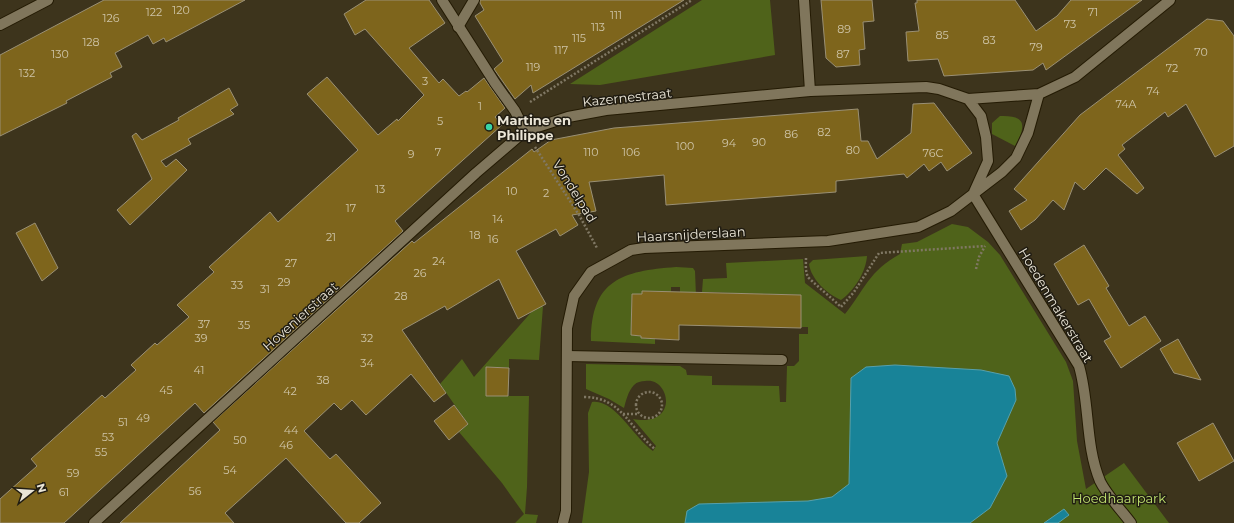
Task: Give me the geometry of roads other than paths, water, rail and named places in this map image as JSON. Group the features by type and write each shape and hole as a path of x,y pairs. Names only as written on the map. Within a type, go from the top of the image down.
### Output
{"street":[{"path":"0,25 48,0"},
{"path":"442,0 458,27 515,111 525,131"},
{"path":"458,27 474,0"},
{"path":"804,0 810,91"},
{"name":"Kazernestraat","path":"525,131 568,117 606,110 810,91 926,87 939,88 968,99 1039,94 1075,77 1170,0"},
{"name":"Haarsnijderslaan","path":"563,523 566,511 567,328 574,296 591,272 631,250 644,248 828,241 918,227 951,211 1002,172 1016,158 1028,133 1039,94"},
{"name":"Haarsnijderslaan","path":"968,99 981,116 986,137 988,161 973,194"},
{"name":"Hovenierstraat","path":"94,523 476,173 525,131"},
{"name":"Hoedenmakerstraat","path":"973,194 1079,366 1083,381 1087,419 1097,471 1101,482 1131,523"},
{"path":"567,356 782,360"}],"water":[{"path":"895,365 981,370 1009,376 1015,389 1016,400 997,443 1007,476 990,508 970,523 685,523 687,511 699,504 808,501 832,497 849,484 851,378 866,367"},
{"path":"1064,509 1069,515 1058,523 1044,523"}],"place":[{"name":"Martine en Philippe","path":"489,127"}],"park label":[{"name":"Hoedhaarpark","path":"1119,498"}]}
